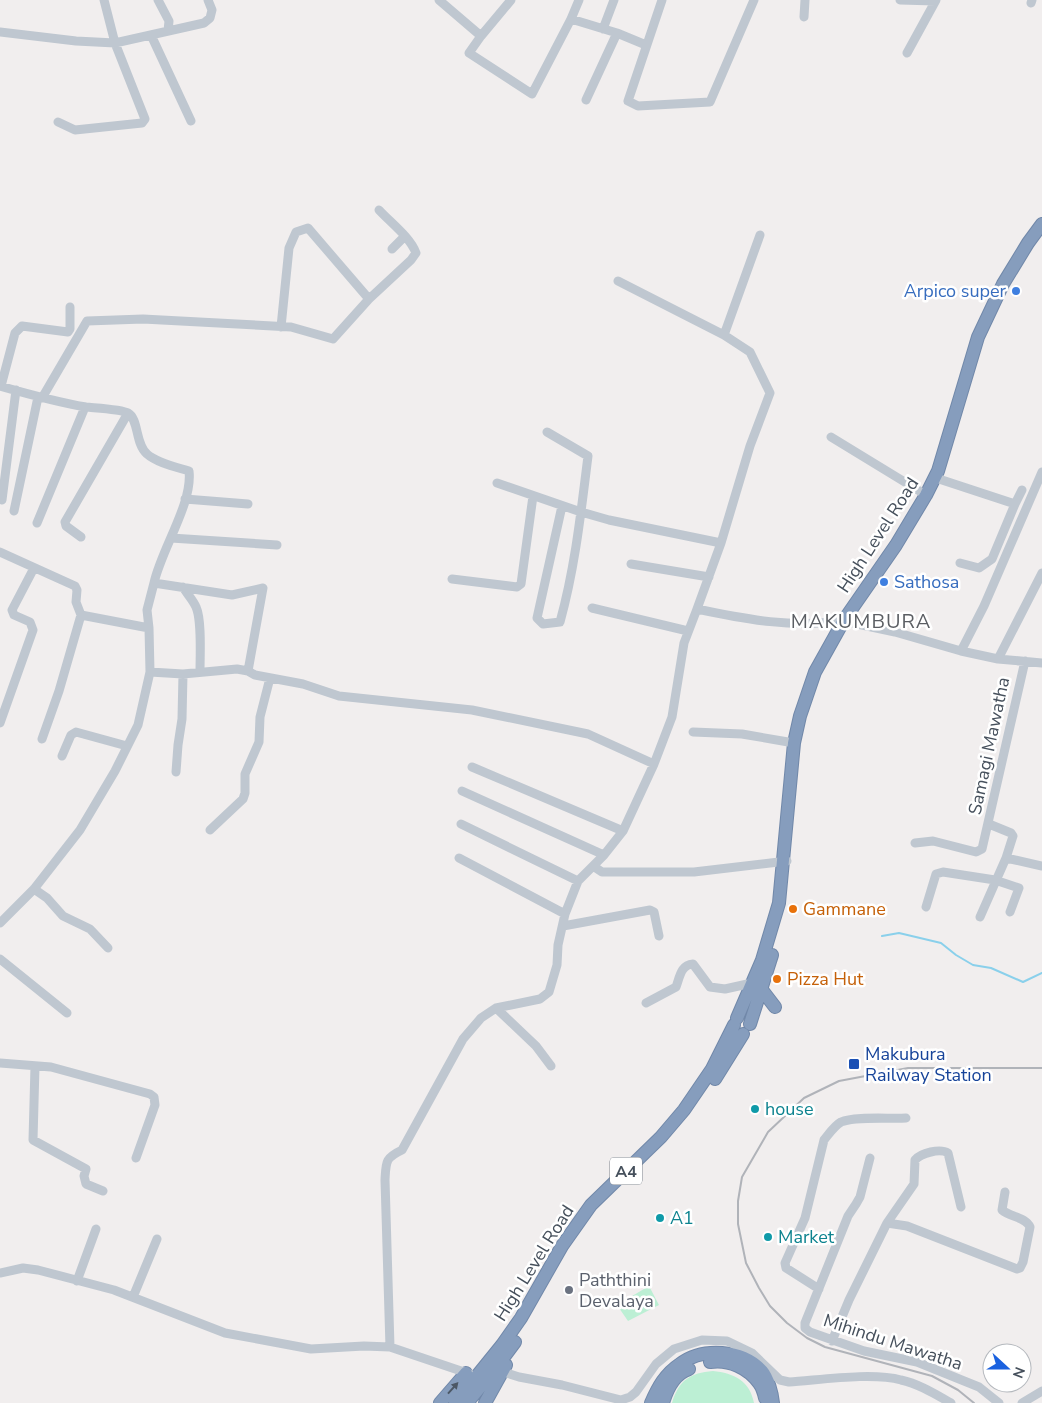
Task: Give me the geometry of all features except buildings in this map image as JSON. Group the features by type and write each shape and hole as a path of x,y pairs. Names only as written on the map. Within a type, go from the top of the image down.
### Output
{"highway":[{"name":"High Level Road","path":"467,1403 476,1381 499,1371 572,1243 598,1209 687,1118 706,1093 747,1029 757,986 779,929 794,743 800,716 816,672 846,621 926,496 938,471 980,338 1003,284 1042,224"},
{"name":"High Level Road","path":"785,862 798,744 804,718 820,674 846,621 900,548 939,479 980,338 1007,286 1042,231"},
{"name":"High Level Road","path":"455,1403 476,1381 521,1318 562,1246 591,1205 661,1137 684,1110 712,1068 735,1022 757,986"},
{"path":"757,986 775,1006"},
{"path":"735,1022 745,1017 748,1019 747,1029"},
{"path":"650,1403 666,1376 681,1362 715,1352 732,1354 745,1359 761,1370 766,1378 773,1403"},
{"path":"663,1403 667,1388 683,1371 703,1363 718,1361 744,1368 759,1383 766,1403"},
{"path":"485,1403 499,1371"},
{"path":"440,1403 476,1381"},
{"path":"474,1403 476,1381"}],"street":[{"path":"58,122 75,130 142,123 145,119 115,43 104,0"},
{"path":"158,0 169,21 168,31"},
{"path":"0,32 76,41 115,43 204,22 210,18 212,10 208,0"},
{"path":"439,0 480,36"},
{"path":"511,0 480,36 470,53 532,94 571,19 577,1"},
{"path":"603,29 614,0"},
{"path":"662,0 628,101 638,106 710,102 754,0"},
{"path":"804,17 805,0"},
{"path":"900,0 935,1 907,54"},
{"path":"571,19 646,45"},
{"path":"586,100 617,34"},
{"path":"151,35 191,122"},
{"path":"14,511 40,397 87,320 143,318 290,327 333,338 416,253 404,236 379,210"},
{"path":"281,327 289,248 296,232 308,228 369,299"},
{"path":"392,249 404,236"},
{"path":"724,335 760,236"},
{"path":"390,1347 386,1162 390,1156 402,1150 463,1039 481,1018 496,1008 540,999 549,992 557,964 558,944 565,914 578,881 604,855 623,831 654,764 672,717 684,643 721,543 750,446 770,392 750,352 724,335 618,281"},
{"path":"0,923 34,889 80,830 116,771 138,725 150,672 147,610 157,568 171,538 191,481 190,471 163,462 147,454 140,445 133,418 128,413 85,407 0,386 15,333 22,326 68,332 70,329 70,306"},
{"path":"2,500 16,390"},
{"path":"37,523 85,407"},
{"path":"81,537 66,526 65,522 128,413"},
{"path":"547,432 588,456 566,597 560,622 543,624 537,618 562,506"},
{"path":"831,437 926,496"},
{"path":"961,651 984,606 1042,472"},
{"path":"939,479 1015,504"},
{"path":"497,483 580,512 609,520 721,543"},
{"path":"960,563 979,568 992,559 1022,490"},
{"path":"452,579 517,587 520,584 533,496"},
{"path":"185,499 248,504"},
{"path":"171,538 276,545"},
{"path":"0,552 75,586 77,590 76,602 81,614 59,691 42,739"},
{"path":"631,564 709,578"},
{"path":"0,723 33,630 30,622 14,615 12,610 34,568"},
{"path":"998,659 1042,573"},
{"path":"154,583 232,595 262,588 248,670"},
{"path":"183,587 196,608 200,634 200,671"},
{"path":"592,608 688,631"},
{"path":"697,609 739,618 771,621 813,623 846,621 998,659 1042,663"},
{"path":"81,614 149,628"},
{"name":"Samagi Mawatha","path":"915,843 933,841 976,852 982,849 1025,661"},
{"path":"150,672 183,674 200,671 248,670 255,675 303,684 339,696 472,710 588,734 654,764"},
{"path":"176,772 182,719 183,674"},
{"path":"210,830 243,799 245,793 245,774 259,742 260,717 270,678"},
{"path":"62,756 71,735 76,732 127,746"},
{"path":"693,732 742,734 794,743"},
{"path":"472,767 623,831"},
{"path":"462,791 604,855"},
{"path":"461,824 578,881"},
{"path":"980,917 1006,858 1013,836 1011,833 989,824"},
{"path":"459,858 565,914"},
{"path":"1006,858 1042,866"},
{"path":"593,866 602,872 694,872 785,862"},
{"path":"926,907 936,874 942,872 996,880 1019,888 1010,912"},
{"path":"34,889 47,898 63,916 90,929 108,948"},
{"path":"563,926 650,910 654,912 659,936"},
{"path":"0,959 67,1013"},
{"path":"646,1003 676,987 683,968 694,964 710,987 757,986"},
{"path":"496,1008 536,1046 551,1066"},
{"path":"0,1063 52,1067 150,1094 154,1097 154,1104 136,1158"},
{"path":"35,1066 33,1140 86,1168 84,1176 86,1184 103,1191"},
{"path":"819,1289 786,1268 785,1263 806,1218 824,1140 830,1131 841,1122 906,1118"},
{"path":"832,1341 849,1300 887,1223 916,1180 915,1160 922,1155 944,1151 948,1153 961,1207"},
{"name":"Mihindu Mawatha","path":"870,1158 860,1197 848,1216 805,1323 806,1328 810,1332 832,1341 864,1351 917,1362 979,1387 999,1403"},
{"path":"887,1223 907,1226 1019,1269 1023,1262 1030,1227 1028,1222 1013,1217 1002,1210 1006,1192"},
{"path":"77,1281 96,1229"},
{"path":"133,1297 157,1239"},
{"path":"0,1273 23,1268 38,1270 114,1290 225,1333 312,1349 364,1346 390,1347 476,1381"},
{"path":"499,1371 621,1400 630,1397 636,1392 656,1364 674,1349 702,1340 727,1341 752,1353 780,1380 789,1382 870,1376 900,1379 930,1390 951,1403"},
{"path":"1022,1403 1042,1391"}],"green space":[{"path":"649,1286 659,1305 628,1321 617,1305"},
{"path":"713,1371 734,1376 740,1380 749,1389 754,1403 672,1403 678,1389 686,1379"}],"waterway":[{"path":"882,936 899,933 941,943 973,965 991,968 1023,982 1042,973"}],"railway":[{"path":"974,1403 958,1390 932,1376 825,1347 807,1338 787,1323 770,1306 746,1263 738,1224 738,1201 742,1177 768,1132 804,1098 839,1081 908,1068 1042,1068"}],"place":[{"name":"Arpico super","path":"1016,291"},
{"name":"Sathosa","path":"884,582"},
{"name":"Gammane","path":"793,909"},
{"name":"Pizza Hut","path":"777,979"},
{"name":"Makubura Railway Station","path":"854,1064"},
{"name":"house","path":"755,1109"},
{"name":"A1","path":"660,1218"},
{"name":"Market","path":"768,1237"},
{"name":"Paththini Devalaya","path":"569,1290"}],"district":[{"name":"MAKUMBURA","path":"861,621"}]}
